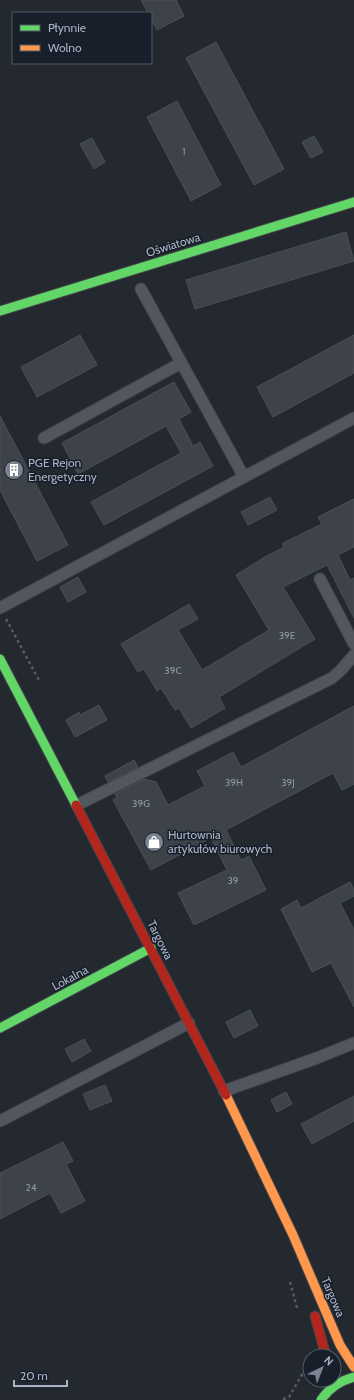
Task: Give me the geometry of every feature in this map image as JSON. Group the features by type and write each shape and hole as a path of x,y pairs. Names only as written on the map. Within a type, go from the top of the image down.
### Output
{"street":[{"name":"Oświatowa","path":"0,311 354,202"},
{"name":"Targowa","path":"0,659 224,1091 293,1235 340,1345 354,1367"},
{"name":"Lokalna","path":"0,1028 151,948"},
{"name":"Targowa","path":"293,1235 324,1348"},
{"path":"342,1380 354,1377"},
{"path":"321,1400 328,1388"}],"lane":[{"path":"142,289 244,477"},
{"path":"44,438 181,362"},
{"path":"0,608 354,418"},
{"path":"320,579 354,644"},
{"path":"77,805 332,678 354,655"},
{"path":"0,1121 189,1023"},
{"path":"224,1091 317,1058 354,1043"}],"path":[{"path":"0,608 40,682"},
{"path":"284,1400 289,1398 302,1375"}],"building":[{"path":"141,0 176,0 184,16 157,30 152,21 152,12 147,12"},
{"path":"216,42 284,169 254,185 186,58"},
{"path":"177,101 221,185 191,201 147,117"},
{"path":"314,136 323,152 311,158 302,142"},
{"path":"92,138 105,162 94,169 80,144"},
{"path":"346,232 354,261 195,309 186,280"},
{"path":"80,335 97,365 37,397 21,367"},
{"path":"354,335 354,373 273,417 257,387"},
{"path":"174,382 191,412 179,419 193,446 200,442 213,466 104,525 91,502 181,453 166,426 78,474 62,443"},
{"name":"PGE Rejon Energetyczny","path":"0,416 68,545 37,561 0,490"},
{"path":"270,497 277,510 248,525 241,512"},
{"path":"354,499 354,547 338,555 350,580 354,578 354,618 327,565 283,587 315,639 219,697 225,708 191,728 179,708 175,710 161,688 157,691 144,669 138,672 121,644 189,604 198,619 178,630 202,670 269,630 236,575 268,555 283,548 283,543 322,524 318,517"},
{"path":"78,577 86,592 68,602 60,587"},
{"path":"99,705 107,720 75,737 66,720 79,712 80,715"},
{"path":"354,706 354,784 342,790 333,773 226,830 241,860 249,856 266,890 194,925 178,893 227,870 211,838 151,870 113,800 117,798 115,794 145,779 156,782 168,805 205,786 197,771 233,752 241,767"},
{"path":"134,760 138,767 108,782 105,776"},
{"path":"350,882 354,890 354,896 340,903 354,930 354,1007 331,963 312,972 281,909 297,900 301,908"},
{"path":"250,1010 258,1026 234,1038 226,1022"},
{"path":"84,1039 91,1051 72,1062 65,1049"},
{"path":"105,1085 112,1101 90,1110 83,1094"},
{"path":"286,1092 292,1104 277,1112 271,1100"},
{"path":"354,1096 354,1121 312,1144 301,1124"},
{"path":"63,1142 73,1161 66,1164 85,1201 61,1213 50,1193 0,1219 0,1173"}],"traffic: fast":[{"path":"0,311 354,202"},
{"path":"0,659 76,805"},
{"path":"0,1028 151,948"},
{"path":"321,1400 327,1392 335,1386 354,1377"}],"traffic: slow":[{"path":"226,1095 293,1235 340,1345 354,1367"}],"traffic: jam":[{"path":"76,805 226,1095"},
{"path":"315,1316 324,1348"}],"place":[{"name":"PGE Rejon Energetyczny","path":"14,470"},
{"name":"Hurtownia artykułów biurowych","path":"154,842"}]}
